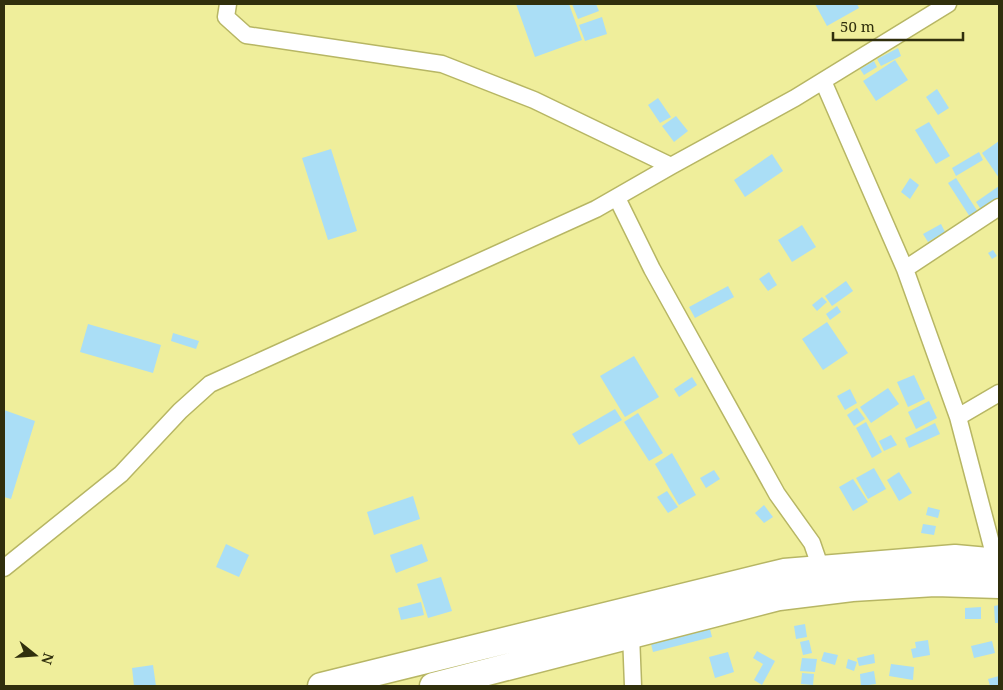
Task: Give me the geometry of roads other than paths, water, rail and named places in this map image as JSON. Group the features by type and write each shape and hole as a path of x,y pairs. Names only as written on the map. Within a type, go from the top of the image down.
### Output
{"main road":[{"path":"322,686 784,572 955,558 998,570"},
{"path":"433,686 779,597 852,588 935,583 998,570"}],"street":[{"path":"228,4 226,17 246,34 442,64 534,100 670,166"},
{"path":"4,568 121,474 185,406 210,384 617,198 670,166 823,81 948,4"},
{"path":"823,81 905,269 958,417 993,531 998,570"},
{"path":"617,198 652,269 777,494 812,543 821,569"},
{"path":"905,269 999,207"},
{"path":"958,417 999,393"},
{"path":"631,634 633,686"}]}
